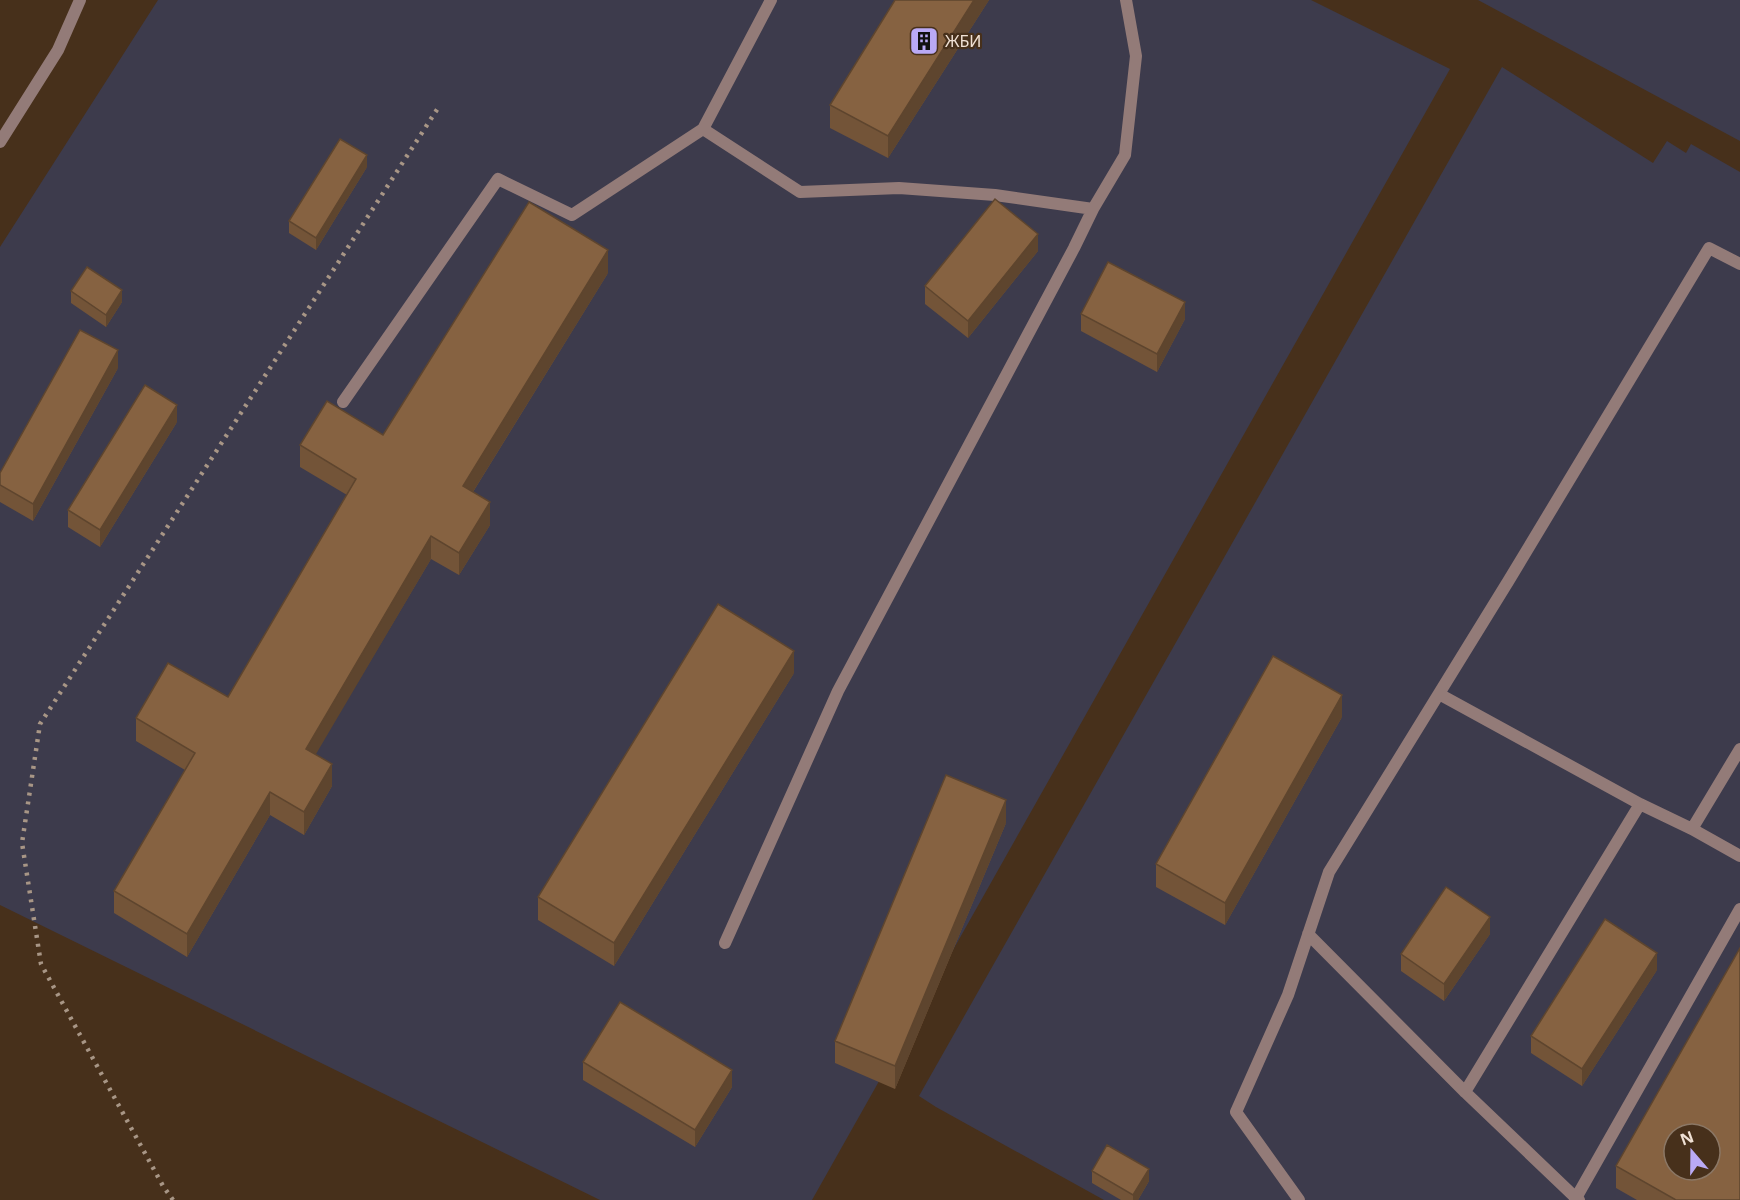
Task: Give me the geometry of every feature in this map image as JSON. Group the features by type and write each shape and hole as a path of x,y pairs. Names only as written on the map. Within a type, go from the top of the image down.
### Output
{"street":[{"path":"0,142 58,50 80,0"},
{"path":"343,402 498,180 573,215 703,129 771,0"},
{"path":"725,943 838,691 1093,209 1125,155 1136,56 1126,0"},
{"path":"703,129 800,192 898,188 995,195 1093,209"},
{"path":"1299,1200 1236,1112 1288,996 1329,872 1509,580 1709,248 1740,264"},
{"path":"1439,694 1640,804 1692,828 1740,856"},
{"path":"1692,828 1740,749"},
{"path":"1465,1092 1640,804"},
{"path":"1308,934 1465,1092 1577,1199 1740,909"}],"shaded area":[{"path":"158,0 1311,0 1450,69 812,1200 600,1200 0,905 0,247"},
{"path":"1478,0 1740,0 1740,141"},
{"path":"1502,67 1653,163 1667,141 1686,153 1691,144 1740,172 1740,1200 1104,1200 919,1096"}],"building":[{"name":"ЖБИ","path":"895,0 974,0 888,136 830,105"},
{"path":"340,139 367,155 316,238 289,221"},
{"path":"995,199 1038,234 968,321 925,286"},
{"path":"529,202 608,250 463,486 490,502 459,553 431,536 306,749 332,764 304,812 270,792 187,934 114,891 195,753 136,718 168,663 228,697 356,479 300,445 327,401 383,435"},
{"path":"1108,262 1185,302 1157,354 1081,314"},
{"path":"87,267 122,290 106,315 71,291"},
{"path":"80,330 118,350 33,504 0,485 0,473"},
{"path":"145,385 177,405 100,530 68,510"},
{"path":"718,604 794,651 614,943 538,897"},
{"path":"1273,656 1342,695 1225,903 1156,864"},
{"path":"946,775 1006,800 895,1066 835,1041"},
{"path":"1446,887 1490,917 1444,984 1401,954"},
{"path":"1605,919 1657,953 1582,1069 1531,1036"},
{"path":"1740,948 1740,1200 1676,1200 1616,1166"},
{"path":"620,1002 732,1070 695,1130 583,1062"},
{"path":"1107,1145 1149,1169 1133,1195 1092,1171"}],"railway":[{"path":"173,1200 163,1186 41,964 22,843 40,724 438,108"}],"place":[{"name":"ЖБИ","path":"924,41"}]}
